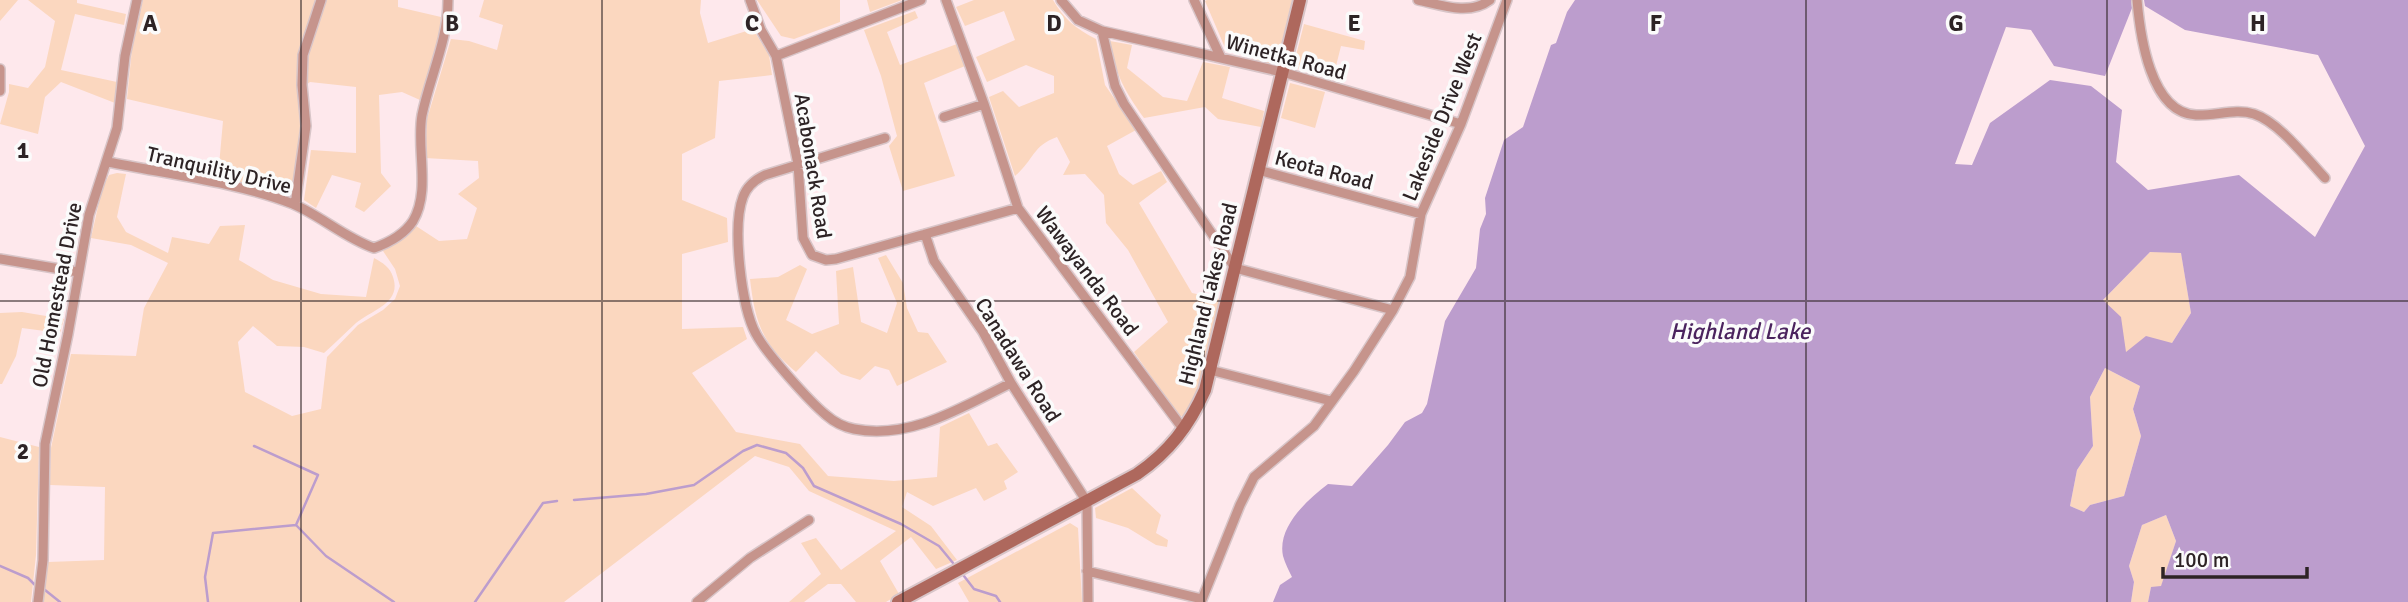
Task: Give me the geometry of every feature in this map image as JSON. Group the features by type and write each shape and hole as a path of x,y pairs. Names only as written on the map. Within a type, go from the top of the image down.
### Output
{"street":[{"name":"Old Homestead Drive","path":"38,602 43,560 45,444 89,215 117,128 125,56 137,0"},
{"path":"295,205 306,126 302,85 303,55 321,0"},
{"name":"Tranquility Drive","path":"108,162 255,193 295,205 342,234 374,248 387,243 412,223 418,209 422,116 444,38 448,0"},
{"name":"Acabonack Road","path":"750,0 761,30 776,56 798,164 801,230 812,255 826,260 836,259 1018,208"},
{"path":"776,56 921,0"},
{"name":"Wawayanda Road","path":"946,0 1018,208 1184,430"},
{"name":"Winetka Road","path":"1061,0 1079,20 1102,31 1282,72 1461,124"},
{"path":"1194,0 1220,58"},
{"name":"Highland Lakes Road","path":"898,602 1087,502 1152,463 1166,452 1184,430 1196,411 1210,370 1300,0"},
{"path":"1418,0 1458,8 1471,8 1490,0"},
{"name":"Lakeside Drive West","path":"1202,601 1254,477 1314,426 1354,371 1393,310 1409,277 1421,214 1461,124 1507,0"},
{"path":"2137,0 2141,32 2153,77 2169,101 2184,113 2197,115 2242,112 2253,113 2268,120 2325,178"},
{"path":"1102,31 1115,86 1124,104 1235,268 1393,310"},
{"path":"0,69 0,91"},
{"path":"944,117 984,104"},
{"path":"885,138 757,179 746,190 739,216 739,260 744,294 755,333 815,405 840,425 855,429 903,429 929,422 1011,383"},
{"name":"Keota Road","path":"1258,170 1421,214"},
{"name":"Canadawa Road","path":"925,234 934,261 983,332 1011,383 1087,502"},
{"path":"0,258 78,272"},
{"path":"1210,370 1331,401"},
{"path":"1087,502 1088,602"},
{"path":"697,602 750,558 809,520"},
{"path":"1087,571 1202,601"}],"shaded area":[{"path":"0,0 18,0 0,21"},
{"path":"28,0 77,0 77,3 126,14 124,25 75,14 61,70 117,82 115,103 61,82 45,97 38,134 0,124 9,84 28,88 45,67 55,21"},
{"path":"143,0 398,0 398,7 441,17 439,37 420,100 402,92 379,95 381,173 391,186 364,212 355,207 361,183 332,175 316,208 304,200 311,150 356,153 356,87 310,82 298,90 301,124 294,187 289,195 218,177 223,121 127,99 132,49"},
{"path":"484,0 701,0 700,13 708,43 753,29 769,55 772,75 719,81 715,138 682,154 682,200 727,218 728,242 682,254 682,329 743,327 747,339 692,373 736,432 800,444 828,476 894,481 937,477 940,427 969,413 988,446 997,443 1018,472 1004,481 1007,489 984,501 976,488 933,506 907,492 902,507 931,526 957,560 936,569 911,537 880,561 899,594 886,602 856,602 841,584 828,584 804,602 789,602 821,574 801,543 816,538 841,570 896,531 809,491 789,467 755,456 564,602 43,602 48,562 104,560 105,487 50,485 51,448 71,354 136,356 144,308 168,263 131,245 91,238 102,189 109,175 126,174 117,217 126,232 168,253 172,237 209,244 220,226 245,225 239,260 273,280 321,294 366,297 374,258 388,268 395,286 389,300 356,323 324,353 304,347 277,346 253,326 238,342 245,392 292,416 321,409 327,357 358,325 383,310 395,299 400,286 395,269 383,251 416,226 439,241 467,239 477,208 458,194 479,178 478,161 425,158 427,119 451,39 469,41 497,50 503,25 479,17"},
{"path":"757,0 840,0 840,22 794,39 781,36"},
{"path":"867,0 902,0 870,12"},
{"path":"974,0 1053,0 1071,23 1096,39 1105,85 1136,130 1107,146 1119,174 1133,185 1161,171 1167,182 1139,203 1192,293 1220,299 1198,389 1185,416 1179,416 1134,352 1168,322 1128,250 1106,223 1104,195 1085,174 1063,175 1070,162 1057,137 1038,149 1015,176 989,97 1003,91 1019,107 1054,93 1054,76 1026,65 987,82 976,57 1015,40 1004,11 965,26 956,7"},
{"path":"1292,0 1276,66 1226,50 1205,1"},
{"path":"915,11 918,18 887,32 900,65 957,44 965,66 924,83 955,176 903,191 889,146 897,136 881,76 864,30"},
{"path":"1304,24 1365,41 1364,50 1341,46 1333,78 1293,67"},
{"path":"1110,41 1132,45 1127,68 1163,97 1187,101 1203,62 1230,67 1222,98 1264,111 1261,127 1218,119 1205,107 1144,118 1122,82"},
{"path":"1290,83 1325,92 1315,128 1281,118"},
{"path":"2150,252 2181,252 2191,313 2172,343 2126,353 2103,300"},
{"path":"886,255 903,283 907,308 918,332 928,333 947,362 897,386 889,370 875,366 860,380 841,374 816,351 796,372 784,362 762,331 750,279 778,277 800,265 807,269 786,320 812,334 839,324 836,271 853,267 861,322 887,333 897,303 878,258"},
{"path":"22,312 64,319 60,333 22,328 16,356 0,384 0,313"},
{"path":"2105,368 2140,386 2133,409 2141,436 2124,496 2090,505 2084,512 2070,506 2077,470 2093,446 2090,397"},
{"path":"0,437 39,447 36,555 31,602 0,602"},
{"path":"1132,488 1161,515 1156,533 1168,540 1167,547 1156,545 1128,528 1096,518 1095,508"},
{"path":"2166,515 2176,541 2161,587 2151,587 2148,602 2131,602 2134,582 2129,566 2142,525"},
{"path":"1070,523 1078,528 1082,602 969,602 958,583"}],"water":[{"name":"Highland Lake","path":"1575,0 2131,0 2132,8 2105,76 2054,66 2031,30 2006,27 1955,164 1972,165 1990,123 2050,80 2091,86 2122,110 2116,162 2148,190 2239,175 2315,237 2365,146 2318,55 2185,30 2145,6 2144,0 2408,0 2408,602 2148,602 2151,587 2161,586 2176,541 2166,515 2142,525 2129,566 2134,582 2131,602 1273,602 1280,585 1292,577 1283,556 1282,545 1295,515 1328,484 1352,486 1405,422 1422,413 1427,404 1445,321 1476,268 1480,229 1486,214 1485,198 1504,140 1523,127 1551,45 1556,43 1567,12","holes":["2150,252 2181,253 2191,313 2172,343 2146,336 2126,352 2121,317 2103,300","2105,368 2140,386 2133,409 2141,436 2124,496 2090,505 2084,512 2070,506 2077,470 2093,446 2090,397"]}],"waterway":[{"path":"574,500 646,494 694,485 743,451 757,445 786,453 803,468 814,486 901,524 939,546 953,563"},
{"path":"254,446 318,475 296,525 326,556 394,602"},
{"path":"475,602 543,503 557,501"},
{"path":"208,602 205,577 213,533 296,525"},
{"path":"0,566 28,578 35,585"},
{"path":"964,576 974,589 996,596 1000,602"},
{"path":"45,590 60,602"}]}
